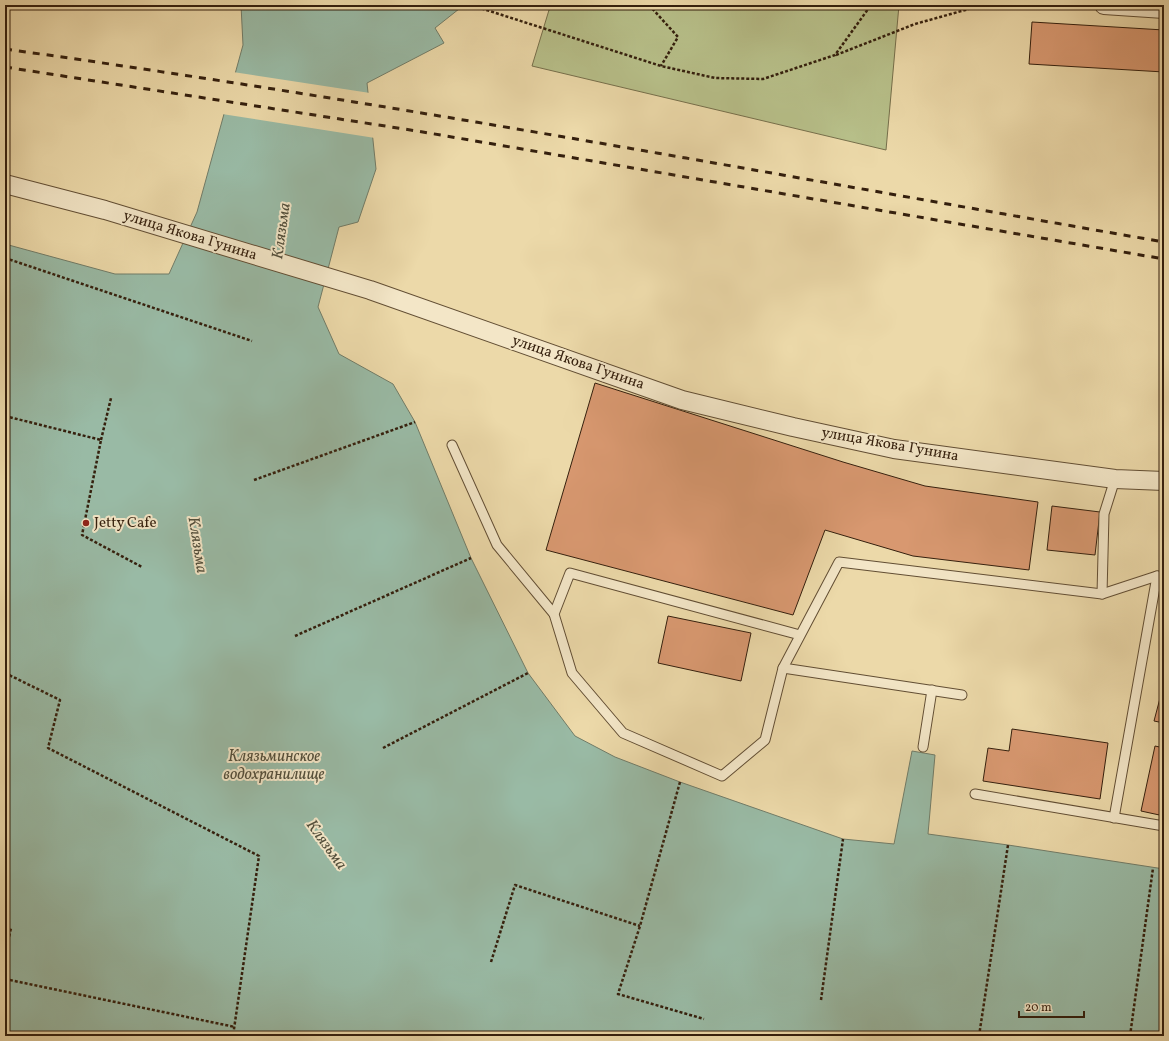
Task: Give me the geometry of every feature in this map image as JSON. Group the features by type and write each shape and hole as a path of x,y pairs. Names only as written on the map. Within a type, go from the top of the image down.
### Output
{"street":[{"path":"1104,5 1164,9"},
{"name":"улица Якова Гунина","path":"5,184 105,210 370,290 690,402 894,449 1115,479 1164,481"}],"lane":[{"path":"452,445 497,546 554,614 572,673 623,733 722,776 765,740 783,668 839,562 1102,594 1160,576 1114,818"},
{"path":"1102,594 1104,514 1115,479"},
{"path":"554,614 570,573 800,635"},
{"path":"783,668 962,695"},
{"path":"923,747 932,690"},
{"path":"975,794 1164,826"}],"path":[{"path":"442,5 474,6 661,66 715,78 763,79 835,55 915,24 983,5"},
{"path":"649,5 678,38 661,66"},
{"path":"835,55 871,5"},
{"path":"5,258 252,341"},
{"path":"111,398 82,535 142,567"},
{"path":"5,416 101,440"},
{"path":"254,480 415,422"},
{"path":"295,636 471,558"},
{"path":"5,673 60,700 48,748 259,856 233,1036"},
{"path":"383,748 528,673"},
{"path":"680,782 640,926 618,994 704,1019"},
{"path":"821,1000 843,839"},
{"path":"979,1036 1008,845"},
{"path":"1130,1036 1153,868"},
{"path":"491,962 515,885 640,926"},
{"path":"5,956 11,928"},
{"path":"5,979 235,1027"}],"green space":[{"path":"559,5 899,5 886,150 532,66 549,10"}],"water":[{"name":"Клязьминское водохранилище","path":"241,5 464,5 435,28 444,43 367,83 376,169 358,222 339,227 318,307 339,354 393,384 415,422 471,558 528,673 575,736 615,757 680,782 843,839 894,844 912,751 935,755 928,834 1164,869 1164,1036 5,1036 5,244 115,274 169,274 197,212 243,45"}],"pier":[{"path":"233,72 370,93 375,138 222,114"}],"building":[{"path":"1032,22 1164,30 1164,72 1029,64"},
{"path":"595,383 843,462 925,486 1038,502 1029,570 913,556 825,530 793,615 546,550"},
{"path":"1052,506 1100,512 1095,555 1047,550"},
{"path":"668,616 751,633 741,681 658,663"},
{"path":"1164,683 1164,723 1154,721"},
{"path":"1012,729 1108,743 1100,799 983,781 988,748 1009,751"},
{"path":"1155,746 1164,748 1164,816 1141,811"}],"railway":[{"path":"5,49 150,70 440,116 1164,242"},
{"path":"5,67 417,131 1164,259"}],"place":[{"name":"Jetty Cafe","path":"86,523"}],"water label":[{"name":"Клязьма","path":"282,231"},
{"name":"Клязьма","path":"197,545"},
{"name":"Клязьма","path":"326,845"}]}
